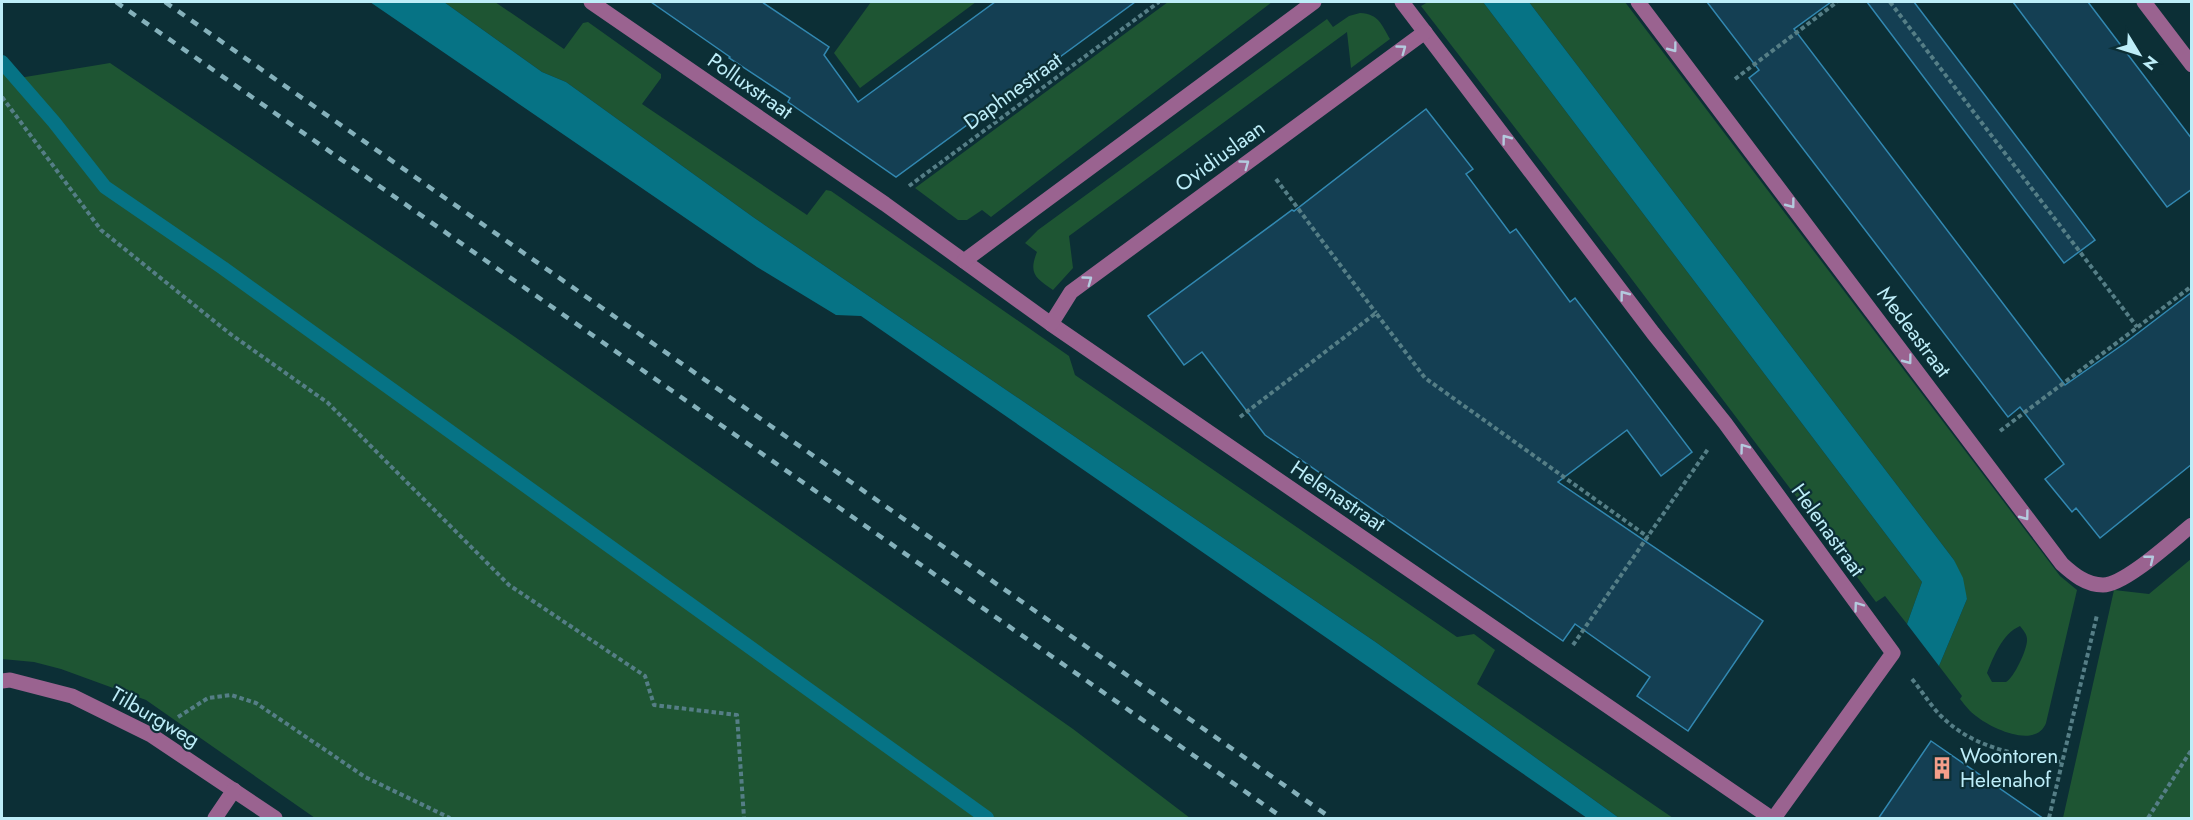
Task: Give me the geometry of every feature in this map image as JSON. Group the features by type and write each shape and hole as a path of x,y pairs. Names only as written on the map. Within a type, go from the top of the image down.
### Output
{"street":[{"name":"Polluxstraat","path":"591,2 885,204"},
{"path":"964,261 1314,2"},
{"name":"Helenastraat","path":"885,204 1051,324 1214,437 1773,819 1893,653 1725,423 1653,333 1402,2"},
{"name":"Medeastraat","path":"1638,2 2062,564 2078,579 2103,585"},
{"path":"2144,2 2192,65"},
{"name":"Ovidiuslaan","path":"1051,324 1071,292 1425,32"},
{"path":"2103,585 2132,573 2192,525"},
{"name":"Tilburgweg","path":"2,681 72,696 151,735 275,819"},
{"path":"215,819 234,790"}],"path":[{"name":"Daphnestraat","path":"885,204 1159,2"},
{"path":"1711,98 1837,2"},
{"path":"1890,2 2137,327"},
{"path":"2,97 101,230 229,333 328,403 509,585 645,676 654,705 737,715 744,819"},
{"path":"1258,155 1425,378 1648,537"},
{"path":"1976,450 2192,286"},
{"path":"1214,437 1376,313"},
{"path":"1556,671 1725,423"},
{"path":"2049,819 2103,585"},
{"path":"1893,653 1941,716 1968,737 1993,749 2062,762"},
{"path":"151,735 208,698 231,695 256,703 365,777 450,819"},
{"path":"2148,819 2192,749"}],"green space":[{"path":"444,2 495,2 564,49 583,23 588,22 661,74 661,78 642,104 807,215 826,190 831,191 1069,356 1075,375 1457,637 1474,634 1495,650 1477,684 1673,818 1619,818 1377,643 753,217 566,82 542,72"},
{"path":"871,2 976,2 860,88 834,53"},
{"path":"1168,2 1272,2 991,217 982,210 967,220 958,220 915,188"},
{"path":"1428,2 1483,2 1922,582 1907,624 1885,596 1876,602 1621,265 1421,6"},
{"path":"1529,2 1625,2 2060,576 2077,590 2046,723 2041,731 2033,735 2024,736 2003,731 1976,716 1960,699 1962,696 1939,666 1967,599 1954,560","holes":["2020,626 2027,639 2023,656 2006,682 1992,682 1987,673 1996,653 2008,634"]},
{"path":"1360,13 1371,15 1382,24 1390,39 1351,68 1347,32 1069,236 1073,268 1053,290 1038,279 1033,266 1037,252 1025,243 1038,230 1327,19 1333,27 1349,16"},
{"path":"110,63 515,337 1073,729 1190,818 315,818 146,700 61,669 34,662 2,659 2,67 13,79"},
{"path":"2191,559 2191,818 2063,818 2114,590 2149,594"}],"water":[{"path":"370,2 444,2 542,72 566,82 753,217 1377,643 1619,818 1587,818 861,316 836,315 757,267"},
{"path":"1483,2 1529,2 1954,560 1963,578 1967,599 1939,666 1907,624 1922,582"}],"building":[{"path":"651,2 762,2 829,47 824,55 858,102 995,2 1135,2 896,177 788,102 790,98"},
{"path":"1707,2 1831,2 1794,29 2065,385 2192,292 2192,464 2100,538 2076,508 2072,512 2045,479 2064,464 2020,407 2008,417 1749,78 1759,70"},
{"path":"1867,2 1914,2 2095,240 2064,263"},
{"path":"2013,2 2088,2 2192,139 2192,189 2167,207"},
{"path":"1426,109 1473,169 1466,174 1510,233 1516,229 1570,302 1575,298 1692,452 1661,476 1627,430 1558,482 1763,621 1688,731 1637,696 1650,677 1575,624 1563,641 1265,435 1202,352 1184,365 1148,316 1292,210 1294,211"},
{"name":"Woontoren Helenahof","path":"1931,741 2044,819 1878,819"}],"waterway":[{"path":"2,62 54,122 105,187 223,268 987,818"}],"railway":[{"path":"116,2 1283,818"},
{"path":"165,2 1331,818"}],"place":[{"name":"Woontoren Helenahof","path":"1942,768"}]}
